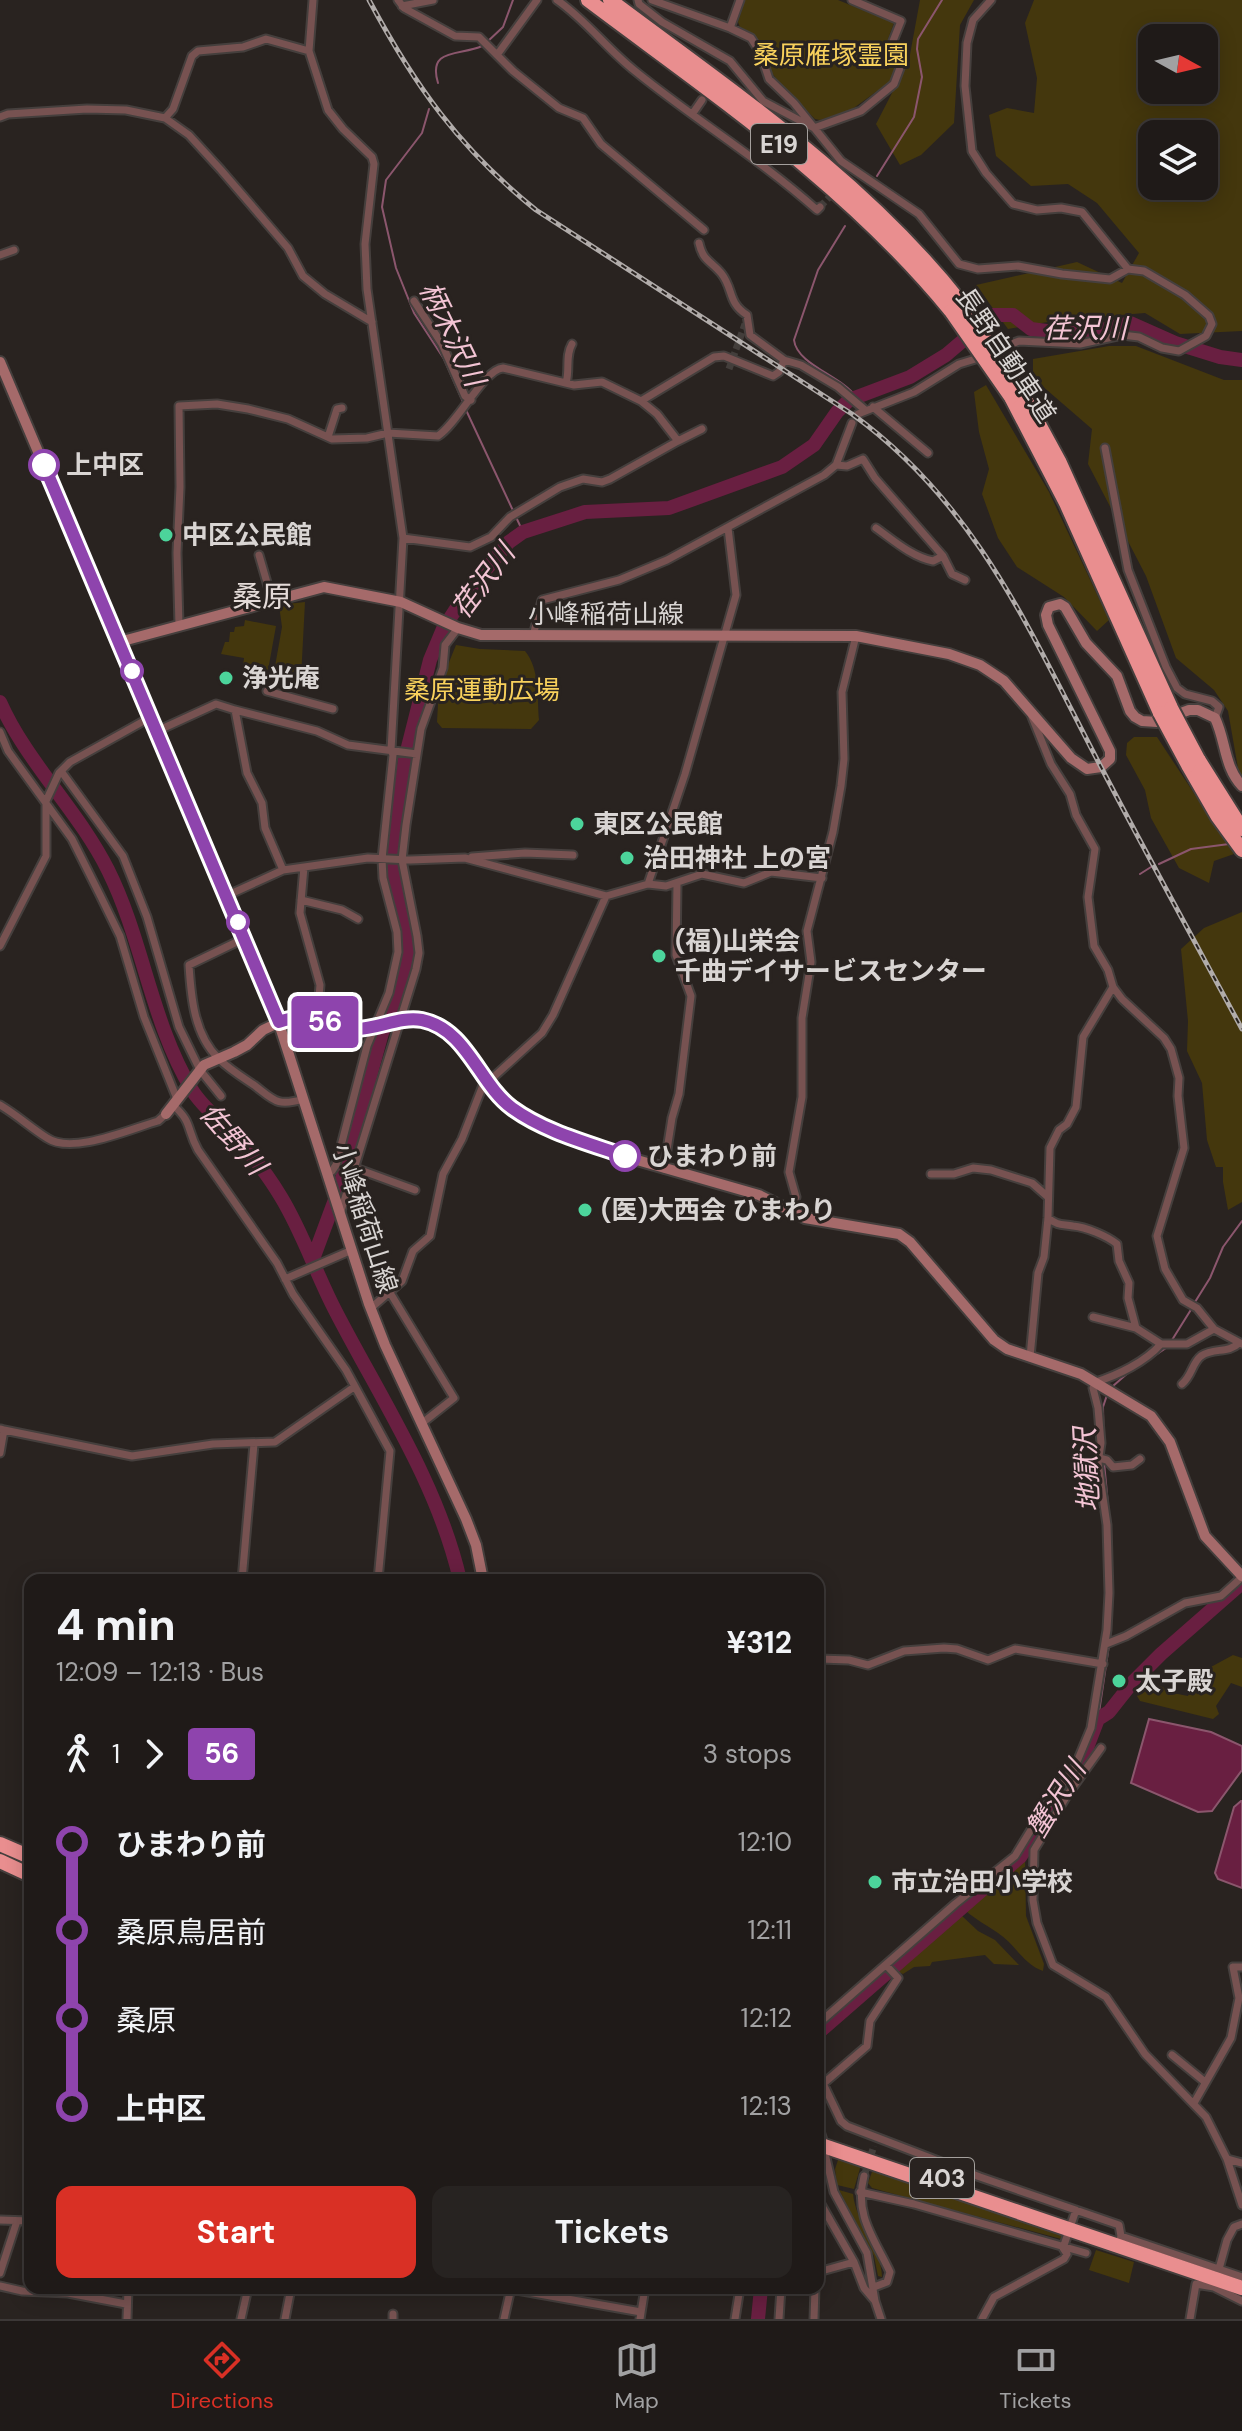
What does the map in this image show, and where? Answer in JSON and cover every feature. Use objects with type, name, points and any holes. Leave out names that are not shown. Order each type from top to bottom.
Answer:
[{"type":"highway","name":"長野自動車道","points":[[588,0],[827,182],[956,307]]},
{"type":"highway","name":"長野自動車道","points":[[610,0],[834,171],[909,242],[1059,461],[1165,711],[1242,850]]},
{"type":"highway","name":"長野自動車道","points":[[1224,815],[1242,829]]},
{"type":"highway","points":[[0,1844],[24,1854]]},
{"type":"highway","points":[[0,1861],[24,1872]]},
{"type":"highway","name":"403","points":[[824,2140],[1065,2228],[1120,2241],[1242,2288]]},
{"type":"main road","points":[[0,362],[119,642]]},
{"type":"main road","name":"小峰稲荷山線","points":[[482,1574],[476,1545],[466,1519],[371,1308],[279,1022],[119,642],[324,587],[401,602],[481,635],[856,636],[949,654],[980,665],[1004,681],[1071,758],[1087,769],[1101,767],[1110,759],[1110,751],[1048,625],[1046,615],[1049,607],[1060,604],[1065,607],[1086,643],[1117,676],[1135,717],[1157,722],[1189,710],[1198,710],[1215,718]]},
{"type":"main road","points":[[1215,718],[1222,732],[1229,769],[1242,786]]},
{"type":"main road","points":[[166,1114],[200,1071],[218,1058],[247,1045],[263,1030],[279,1022],[301,1017],[356,1029],[421,1020],[452,1034],[486,1081],[511,1108],[528,1118],[588,1144],[759,1195],[816,1221],[899,1234],[910,1242],[994,1340],[1007,1349],[1081,1374],[1151,1416],[1170,1442],[1205,1536],[1242,1576]]},
{"type":"street","points":[[313,0],[309,51],[328,110],[372,157],[374,164],[365,244],[372,322],[403,538],[393,755],[383,859],[383,878],[397,932],[398,952],[389,993],[367,1046],[336,1165],[327,1174]]},
{"type":"street","points":[[400,3],[433,0]]},
{"type":"street","points":[[497,55],[537,0]]},
{"type":"street","points":[[557,0],[590,25],[631,69],[726,137],[817,210],[820,207]]},
{"type":"street","points":[[638,0],[662,22],[730,61],[763,101],[814,128],[861,111],[898,77],[899,62],[893,41],[901,21],[852,0]]},
{"type":"street","points":[[652,0],[751,38],[760,52],[769,79],[841,161],[919,214],[959,264],[978,269],[1018,266],[1110,279],[1128,269],[1152,273],[1185,295],[1209,316],[1212,324],[1206,336],[1181,349],[1162,348],[1139,337],[1122,335],[1080,344],[1011,342],[977,360],[959,364],[914,392],[864,410]]},
{"type":"street","points":[[730,28],[740,0]]},
{"type":"street","points":[[991,0],[973,20],[967,43],[965,86],[972,151],[1013,204],[1037,210],[1061,208],[1082,212],[1128,269]]},
{"type":"street","points":[[400,3],[455,36],[479,37],[559,108],[583,118],[601,144],[704,230]]},
{"type":"street","points":[[165,118],[173,109],[192,56],[198,51],[243,47],[266,39],[309,51]]},
{"type":"street","points":[[723,70],[730,61]]},
{"type":"street","points":[[693,113],[702,100]]},
{"type":"street","points":[[0,117],[87,109],[126,110],[165,118],[189,135],[221,170],[288,248],[303,276],[314,287],[372,322]]},
{"type":"street","points":[[699,243],[702,256],[722,274],[736,308],[747,315],[750,335],[784,360],[801,365],[844,393],[928,453]]},
{"type":"street","points":[[0,255],[14,250]]},
{"type":"street","points":[[414,301],[442,344],[470,401]]},
{"type":"street","points":[[745,324],[747,315]]},
{"type":"street","points":[[566,383],[569,372],[567,353],[572,344]]},
{"type":"street","points":[[641,401],[714,357],[724,356],[773,376],[779,372],[784,360]]},
{"type":"street","points":[[179,625],[179,406],[217,404],[238,407],[288,419],[328,437],[367,438],[388,433],[438,436],[497,368],[574,385],[602,382],[641,401],[657,414],[678,441]]},
{"type":"street","points":[[328,437],[337,409],[342,408]]},
{"type":"street","points":[[533,636],[542,600],[619,580],[667,560],[824,475],[836,465],[852,423]]},
{"type":"street","points":[[403,538],[470,547],[491,537],[510,517],[560,487],[577,480],[602,482],[610,479],[702,429]]},
{"type":"street","points":[[1105,448],[1128,570],[1161,655],[1177,688],[1185,694],[1212,701],[1219,707],[1215,718]]},
{"type":"street","points":[[836,465],[847,466],[863,459],[875,478],[943,556],[952,574],[965,580]]},
{"type":"street","points":[[648,884],[685,774],[737,584],[728,528]]},
{"type":"street","points":[[876,528],[928,561],[943,556]]},
{"type":"street","points":[[259,555],[272,600]]},
{"type":"street","points":[[340,1209],[419,953],[401,860],[416,754],[426,710],[443,668],[445,645],[457,627]]},
{"type":"street","points":[[789,1209],[796,1197],[789,1172],[802,1097],[802,1018],[811,962],[807,931],[822,878],[841,786],[844,759],[843,679],[856,636]]},
{"type":"street","points":[[267,691],[333,709]]},
{"type":"street","points":[[157,731],[216,704],[317,731],[348,745],[416,754]]},
{"type":"street","points":[[235,710],[247,773],[262,803],[265,828],[283,870]]},
{"type":"street","points":[[1032,711],[1032,720],[1051,764],[1070,794],[1076,815],[1095,849],[1088,897],[1092,940],[1113,987],[1164,1038],[1171,1049],[1179,1078],[1184,1148],[1157,1236],[1165,1269],[1183,1300],[1193,1305],[1214,1329],[1240,1343],[1202,1355],[1182,1384]]},
{"type":"street","points":[[0,946],[2,930],[46,856],[46,799],[60,772],[70,762],[151,717]]},
{"type":"street","points":[[0,732],[8,751],[46,799],[72,839],[120,936],[144,1017],[177,1100],[188,1118],[191,1137],[198,1150],[277,1263],[346,1370],[390,1451],[379,1574]]},
{"type":"street","points":[[60,772],[123,856],[147,917],[179,1027],[200,1071],[221,1096]]},
{"type":"street","points":[[226,896],[283,870],[368,858],[465,858],[525,853],[573,855]]},
{"type":"street","points":[[465,858],[606,896],[648,884],[677,884],[702,874],[744,883],[771,872],[822,878]]},
{"type":"street","points":[[304,867],[301,923],[320,985],[317,1019]]},
{"type":"street","points":[[664,1169],[679,1094],[691,996],[676,955],[677,884]]},
{"type":"street","points":[[371,1308],[402,1281],[413,1251],[430,1236],[443,1174],[462,1139],[486,1081],[542,1033],[606,896]]},
{"type":"street","points":[[301,900],[342,910],[358,919]]},
{"type":"street","points":[[245,938],[189,965],[196,1018],[218,1058],[272,1101],[288,1104],[304,1099]]},
{"type":"street","points":[[1030,1357],[1038,1273],[1044,1257],[1048,1218],[1050,1148],[1076,1107],[1083,1037],[1113,987]]},
{"type":"street","points":[[0,1105],[48,1139],[71,1144],[158,1121],[166,1114]]},
{"type":"street","points":[[355,1168],[415,1190]]},
{"type":"street","points":[[931,1174],[954,1174],[973,1168],[991,1170],[1032,1183],[1048,1197]]},
{"type":"street","points":[[1048,1218],[1057,1225],[1072,1225],[1117,1244],[1119,1261],[1129,1283],[1128,1298],[1136,1328]]},
{"type":"street","points":[[285,1279],[352,1250]]},
{"type":"street","points":[[389,1291],[454,1398],[421,1424]]},
{"type":"street","points":[[1093,1317],[1136,1328],[1166,1344],[1187,1344],[1214,1329]]},
{"type":"street","points":[[824,2019],[955,1904],[1015,1856],[1048,1802],[1074,1769],[1091,1728],[1109,1643],[1108,1539],[1099,1458],[1100,1423],[1093,1388],[1166,1344]]},
{"type":"street","points":[[0,1453],[2,1429],[132,1456],[213,1444],[275,1442],[354,1387]]},
{"type":"street","points":[[243,1574],[254,1444]]},
{"type":"street","points":[[1099,1458],[1107,1460],[1113,1467],[1132,1465],[1140,1459]]},
{"type":"street","points":[[1109,1643],[1185,1603],[1221,1596],[1242,1576]]},
{"type":"street","points":[[824,1659],[849,1660],[868,1665],[904,1651],[944,1648],[957,1649],[988,1660],[1015,1649],[1103,1664]]},
{"type":"street","points":[[1101,1748],[1067,1794],[1034,1850],[1034,1915],[1053,1965],[1106,1997],[1145,2054],[1194,2103],[1211,2125],[1227,2159],[1242,2205]]},
{"type":"street","points":[[887,1966],[898,1978],[870,2021],[867,2046],[824,2083],[841,2121],[979,2182],[1119,2225],[1120,2241]]},
{"type":"street","points":[[1194,2103],[1231,2038],[1239,2016],[1238,1967]]},
{"type":"street","points":[[1172,2055],[1205,2082]]},
{"type":"street","points":[[874,2146],[878,2137]]},
{"type":"street","points":[[824,2157],[829,2180],[867,2253],[881,2319]]},
{"type":"street","points":[[1227,2159],[1242,2163]]},
{"type":"street","points":[[864,2176],[860,2192],[864,2221],[890,2272],[887,2282],[874,2287]]},
{"type":"street","points":[[860,2192],[914,2204],[1086,2253]]},
{"type":"street","points":[[824,2210],[854,2262],[864,2288],[875,2301]]},
{"type":"street","points":[[982,2319],[994,2297],[1064,2259],[1067,2254],[1063,2248],[1065,2228],[1076,2210]]},
{"type":"street","points":[[0,2220],[24,2221]]},
{"type":"street","points":[[1,2269],[17,2221]]},
{"type":"street","points":[[1217,2279],[1227,2240],[1234,2227],[1242,2224]]},
{"type":"street","points":[[824,2270],[854,2262]]},
{"type":"street","points":[[1190,2319],[1196,2284],[1242,2277]]},
{"type":"street","points":[[1217,2279],[1242,2301]]},
{"type":"street","points":[[0,2286],[24,2291]]},
{"type":"street","points":[[73,2294],[126,2304]]},
{"type":"street","points":[[127,2294],[127,2319]]},
{"type":"street","points":[[241,2319],[247,2294]]},
{"type":"street","points":[[285,2319],[290,2294]]},
{"type":"street","points":[[504,2319],[510,2294]]},
{"type":"street","points":[[540,2294],[640,2315],[644,2294]]},
{"type":"street","points":[[735,2319],[739,2294]]},
{"type":"street","points":[[779,2319],[781,2294]]},
{"type":"street","points":[[814,2319],[815,2294]]},
{"type":"green space","name":"桑原雁塚霊園","points":[[745,0],[838,0],[894,23],[888,39],[895,67],[891,81],[851,110],[815,119],[775,77],[754,36],[740,27],[738,22]]},
{"type":"green space","points":[[920,0],[974,0],[960,25],[954,123],[921,155],[900,165],[876,124],[909,60]]},
{"type":"green space","points":[[1034,0],[1242,0],[1242,331],[1180,334],[1145,313],[1059,320],[1008,329],[976,285],[1077,262],[1122,283],[1139,253],[1097,203],[1068,184],[1031,186],[996,156],[989,115],[1007,108],[1034,113],[1037,78],[1025,23]]},
{"type":"green space","points":[[1109,346],[1136,346],[1224,380],[1242,380],[1242,791],[1228,711],[1214,690],[1176,658],[1146,576],[1088,464],[1092,429],[1033,378],[1033,359]]},
{"type":"green space","points":[[986,385],[1049,492],[1109,620],[1097,631],[1064,597],[1017,567],[998,538],[982,494],[989,469],[979,432],[974,392]]},
{"type":"green space","points":[[305,602],[301,678],[274,672],[282,627],[279,605]]},
{"type":"green space","points":[[245,620],[276,626],[265,687],[255,686],[256,677],[242,675],[244,658],[221,654],[225,642],[229,642],[230,632],[234,632],[235,627],[244,626]]},
{"type":"green space","name":"桑原運動広場","points":[[456,645],[525,651],[533,666],[538,693],[539,720],[531,729],[442,728],[437,722],[439,687]]},
{"type":"green space","points":[[1134,737],[1157,737],[1234,854],[1214,861],[1209,883],[1179,868],[1151,818],[1145,790],[1126,755],[1127,743]]},
{"type":"green space","points":[[1242,912],[1242,1202],[1228,1210],[1223,1167],[1216,1167],[1207,1140],[1202,1083],[1187,1051],[1188,1021],[1181,949],[1204,928]]},
{"type":"green space","points":[[1233,1655],[1242,1658],[1242,1687],[1231,1683],[1216,1706],[1219,1714],[1213,1719],[1140,1701],[1137,1696],[1138,1690],[1157,1684],[1173,1693],[1188,1696],[1198,1674]]},
{"type":"green space","points":[[1025,1857],[1026,1916],[1044,1964],[1043,1971],[1030,1964],[1004,1938],[966,1911]]},
{"type":"green space","points":[[961,1915],[978,1931],[995,1940],[1019,1965],[994,1964],[985,1955],[932,1962],[930,1966],[914,1967],[903,1974],[896,1971]]},
{"type":"green space","points":[[838,2160],[861,2165],[854,2189],[837,2185],[835,2169]]},
{"type":"green space","points":[[873,2169],[1062,2234],[1061,2239],[872,2188],[868,2183]]},
{"type":"green space","points":[[839,2190],[853,2194],[859,2216],[878,2257],[882,2277],[878,2276],[874,2256]]},
{"type":"green space","points":[[1096,2250],[1134,2262],[1129,2283],[1089,2270]]},
{"type":"shaded area","points":[[1149,1719],[1211,1732],[1242,1746],[1242,1770],[1212,1811],[1198,1812],[1131,1783]]},
{"type":"shaded area","points":[[1242,1801],[1242,1888],[1218,1879],[1215,1873],[1234,1807]]},
{"type":"waterway","name":"柄木沢川","points":[[487,42],[503,27],[513,0]]},
{"type":"waterway","points":[[877,176],[914,117],[922,77],[918,39],[942,0]]},
{"type":"waterway","name":"柄木沢川","points":[[438,83],[437,63],[442,58],[482,46]]},
{"type":"waterway","name":"柄木沢川","points":[[429,109],[422,133],[386,180],[382,207],[396,268],[414,313],[444,359],[464,404]]},
{"type":"waterway","points":[[845,226],[818,270],[794,340],[803,356],[856,397]]},
{"type":"waterway","name":"荏沢川","points":[[313,1259],[339,1189],[382,1033],[402,984],[407,961],[408,939],[392,867],[392,850],[405,759],[430,660],[443,629],[467,592],[509,542],[523,532],[585,512],[669,508],[782,467],[814,445],[849,400],[910,377],[946,355],[993,315],[1013,315],[1031,329],[1062,333],[1088,333],[1130,323],[1175,343],[1220,357],[1242,360]]},
{"type":"waterway","name":"柄木沢川","points":[[466,410],[523,532]]},
{"type":"waterway","name":"佐野川","points":[[0,702],[24,746],[82,827],[108,870],[130,924],[166,1037],[192,1090],[257,1162],[289,1211],[336,1312],[423,1476],[438,1510],[458,1574]]},
{"type":"waterway","points":[[1159,864],[1191,849],[1229,844]]},
{"type":"waterway","points":[[1140,874],[1151,867]]},
{"type":"waterway","name":"地獄沢","points":[[1195,1302],[1210,1278],[1223,1247],[1242,1221]]},
{"type":"waterway","name":"地獄沢","points":[[1172,1340],[1192,1308]]},
{"type":"waterway","name":"地獄沢","points":[[1141,1365],[1166,1348]]},
{"type":"waterway","name":"地獄沢","points":[[1113,1386],[1129,1372]]},
{"type":"waterway","name":"地獄沢","points":[[1104,1456],[1103,1407],[1107,1395]]},
{"type":"waterway","name":"地獄沢","points":[[1104,1462],[1109,1515]]},
{"type":"waterway","name":"地獄沢","points":[[1111,1530],[1112,1587]]},
{"type":"waterway","name":"蟹沢川","points":[[824,2028],[1020,1857],[1078,1771],[1098,1719],[1109,1712],[1161,1654],[1242,1583]]},
{"type":"waterway","name":"地獄沢","points":[[1110,1639],[1112,1602]]},
{"type":"waterway","name":"地獄沢","points":[[1098,1719],[1109,1645]]},
{"type":"waterway","name":"佐野川","points":[[758,2319],[760,2294]]},
{"type":"tunnel","points":[[820,207],[836,190]]},
{"type":"tunnel","points":[[729,369],[745,324]]},
{"type":"tunnel","points":[[864,2176],[874,2146]]},
{"type":"railway","points":[[369,0],[404,60],[441,114],[461,139],[509,187],[536,210],[852,414],[896,450],[934,489],[968,531],[1025,621],[1242,1029]]},
{"type":"bus line","name":"56","points":[[44,465],[279,1022],[312,1018],[356,1029],[400,1020],[435,1024],[452,1034],[487,1083],[511,1108],[554,1130],[625,1156]]},
{"type":"place","name":"上中区","points":[[44,465]]},
{"type":"place","name":"中区公民館","points":[[166,535]]},
{"type":"place","name":"浄光庵","points":[[226,678]]},
{"type":"place","name":"東区公民館","points":[[577,824]]},
{"type":"place","name":"治田神社 上の宮","points":[[627,858]]},
{"type":"place","name":"(福)山栄会 千曲デイサービスセンター","points":[[659,956]]},
{"type":"place","name":"ひまわり前","points":[[625,1156]]},
{"type":"place","name":"(医)大西会 ひまわり","points":[[585,1210]]},
{"type":"place","name":"太子殿","points":[[1119,1681]]},
{"type":"place","name":"市立治田小学校","points":[[875,1882]]},
{"type":"district","name":"桑原","points":[[262,596]]}]
